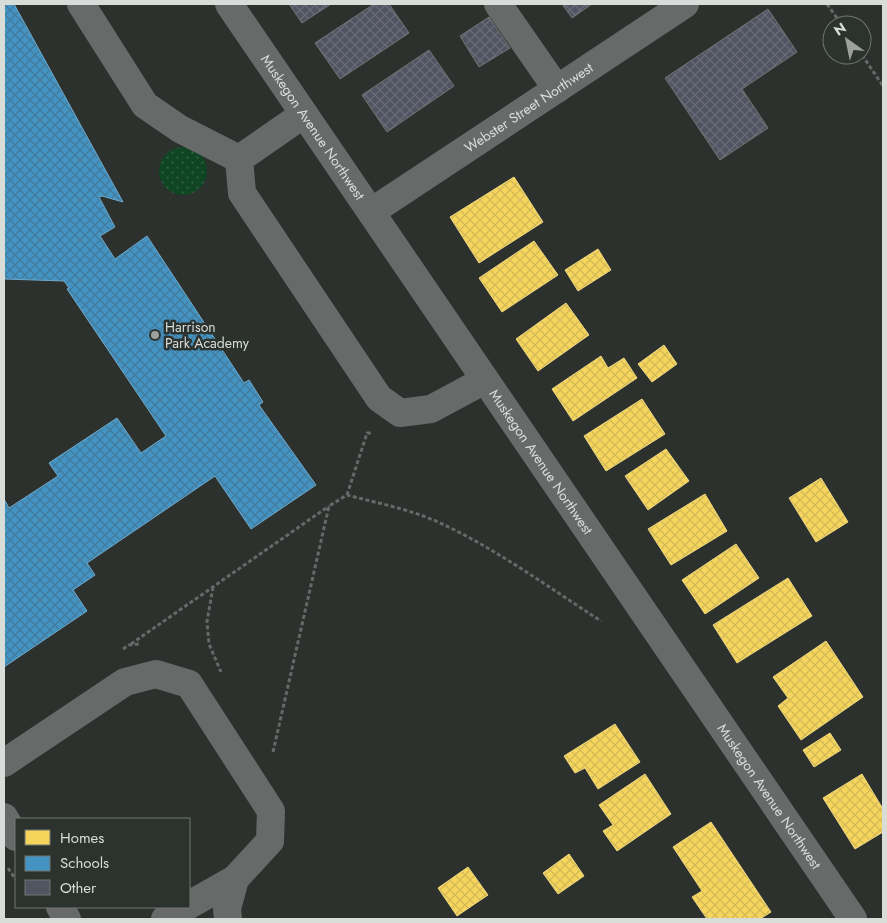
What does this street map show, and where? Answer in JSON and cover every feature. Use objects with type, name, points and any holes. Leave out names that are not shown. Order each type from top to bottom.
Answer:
[{"type":"street","points":[[80,4],[145,105],[180,129],[239,159]]},
{"type":"street","name":"Muskegon Avenue Northwest","points":[[229,4],[853,919]]},
{"type":"street","points":[[498,4],[557,89]]},
{"type":"street","name":"Webster Street Northwest","points":[[370,212],[685,4]]},
{"type":"street","points":[[239,159],[304,114]]},
{"type":"street","points":[[239,159],[242,193],[380,398],[400,413],[431,409],[485,380]]},
{"type":"street","points":[[4,763],[125,682],[156,674],[190,684],[271,812],[270,841],[235,879],[190,904]]},
{"type":"street","points":[[4,817],[15,835]]},
{"type":"street","points":[[228,919],[227,909],[235,879]]},
{"type":"street","points":[[61,908],[67,919]]},
{"type":"street","points":[[165,919],[184,908]]},
{"type":"path","points":[[827,4],[835,15]]},
{"type":"path","points":[[869,65],[883,86]]},
{"type":"path","points":[[129,645],[347,495],[409,510],[475,540],[601,621]]},
{"type":"path","points":[[273,752],[329,506]]},
{"type":"path","points":[[213,586],[208,622],[209,644],[224,680]]},
{"type":"path","points":[[4,861],[15,878]]},
{"type":"green space","points":[[183,147],[192,149],[200,154],[205,162],[207,171],[205,180],[200,188],[192,193],[183,195],[174,193],[166,188],[161,180],[159,171],[161,162],[166,154],[174,149]]},
{"type":"building: Homes","points":[[514,177],[543,222],[479,263],[450,217]]},
{"type":"building: Homes","points":[[534,241],[558,275],[502,312],[479,278]]},
{"type":"building: Homes","points":[[598,249],[611,270],[578,291],[565,270]]},
{"type":"building: Homes","points":[[566,303],[589,335],[538,371],[516,339]]},
{"type":"building: Homes","points":[[664,345],[677,364],[652,382],[638,364]]},
{"type":"building: Homes","points":[[601,356],[608,368],[624,358],[637,378],[573,421],[552,389]]},
{"type":"building: Homes","points":[[642,399],[665,434],[606,471],[584,436]]},
{"type":"building: Homes","points":[[666,449],[689,481],[648,510],[625,476]]},
{"type":"building: Homes","points":[[821,478],[848,522],[816,542],[789,498]]},
{"type":"building: Homes","points":[[705,494],[727,531],[671,565],[648,529]]},
{"type":"building: Homes","points":[[736,544],[759,578],[705,614],[682,580]]},
{"type":"building: Homes","points":[[788,578],[812,616],[737,663],[713,625]]},
{"type":"building: Homes","points":[[826,641],[863,697],[801,740],[778,706],[788,698],[773,677]]},
{"type":"building: Homes","points":[[615,724],[640,762],[598,789],[585,768],[575,773],[564,756]]},
{"type":"building: Homes","points":[[830,733],[841,750],[814,767],[803,750]]},
{"type":"building: Homes","points":[[645,774],[671,814],[617,851],[603,831],[613,825],[599,805]]},
{"type":"building: Homes","points":[[862,774],[883,809],[883,832],[855,849],[823,798]]},
{"type":"building: Homes","points":[[711,822],[771,912],[760,919],[707,919],[692,897],[702,891],[673,847]]},
{"type":"building: Homes","points":[[569,854],[584,876],[558,894],[543,873]]},
{"type":"building: Homes","points":[[468,867],[488,895],[457,916],[438,888]]},
{"type":"building: Schools","name":"Harrison Park Academy","points":[[4,4],[14,4],[123,202],[102,196],[99,197],[115,227],[100,236],[115,259],[147,236],[244,383],[249,380],[263,402],[259,405],[316,485],[251,529],[215,476],[87,563],[95,575],[73,590],[87,611],[4,667],[4,499],[9,508],[58,476],[49,463],[117,418],[141,453],[166,436],[67,289],[69,288],[64,281],[4,279]]},
{"type":"building: Other","points":[[289,4],[331,4],[302,23]]},
{"type":"building: Other","points":[[374,4],[389,4],[409,33],[340,79],[315,43]]},
{"type":"building: Other","points":[[562,4],[592,4],[572,18]]},
{"type":"building: Other","points":[[768,9],[797,52],[742,89],[768,128],[720,160],[665,78]]},
{"type":"building: Other","points":[[489,17],[510,48],[479,67],[460,36]]},
{"type":"building: Other","points":[[429,50],[454,86],[387,132],[362,95]]},
{"type":"place","name":"Harrison Park Academy","points":[[155,335]]}]
